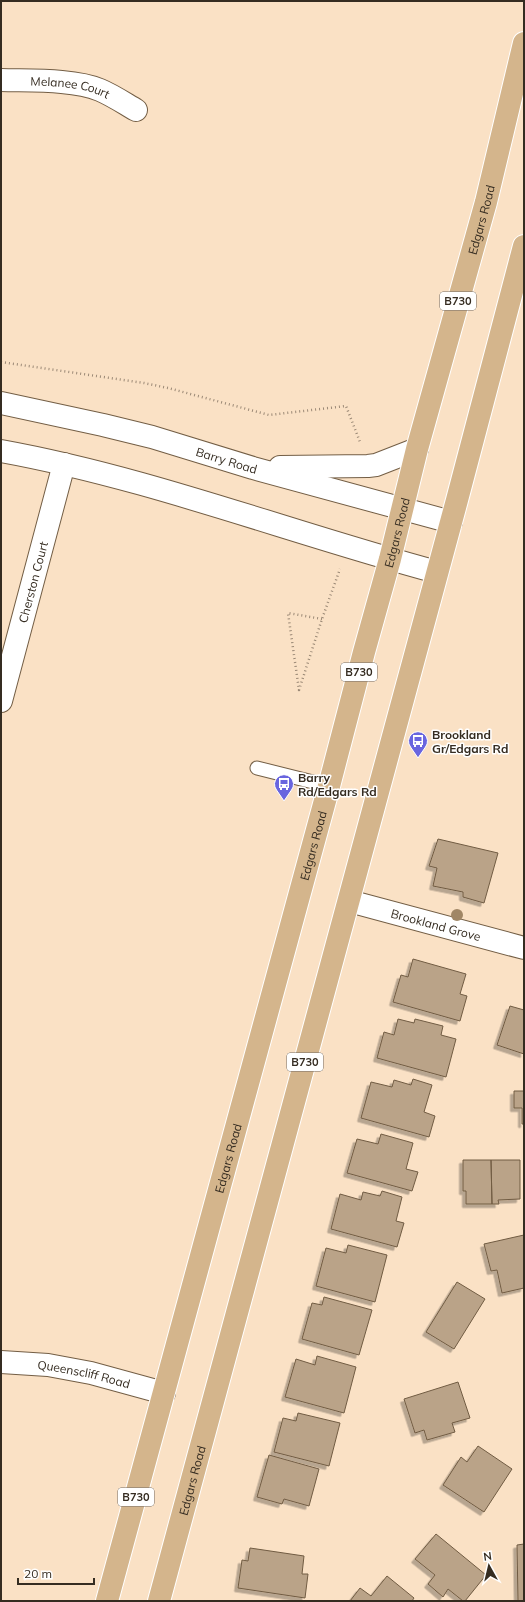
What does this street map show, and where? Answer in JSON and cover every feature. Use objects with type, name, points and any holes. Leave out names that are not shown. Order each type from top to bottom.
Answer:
[{"type":"main road","name":"Edgars Road","points":[[107,1601],[329,786],[390,559],[417,449],[486,202],[524,43]]},
{"type":"main road","name":"Edgars Road","points":[[159,1601],[349,901],[524,246]]},
{"type":"street","name":"Melanee Court","points":[[1,80],[72,83],[100,90],[136,110]]},
{"type":"street","name":"Barry Road","points":[[1,403],[131,432],[252,468],[357,495],[451,522]]},
{"type":"street","points":[[252,468],[368,466],[417,449]]},
{"type":"street","points":[[1,451],[126,479],[437,572]]},
{"type":"street","name":"Cherston Court","points":[[1,701],[64,464]]},
{"type":"street","name":"Brookland Grove","points":[[349,901],[524,948]]},
{"type":"street","name":"Queenscliff Road","points":[[1,1362],[48,1365],[91,1373],[164,1393]]},
{"type":"lane","points":[[257,768],[329,786]]},
{"type":"path","points":[[288,613],[322,619],[319,626],[299,690],[288,613]]},
{"type":"building","points":[[438,839],[498,853],[484,903],[463,897],[463,892],[433,886],[437,868],[429,866]]},
{"type":"building","points":[[413,959],[466,974],[460,994],[467,996],[460,1021],[393,1002],[401,975],[408,977]]},
{"type":"building","points":[[510,1006],[524,1010],[524,1054],[497,1045]]},
{"type":"building","points":[[398,1019],[414,1023],[415,1019],[443,1026],[441,1035],[456,1039],[446,1077],[377,1058],[384,1032],[394,1035]]},
{"type":"building","points":[[413,1079],[432,1085],[424,1112],[435,1116],[429,1137],[361,1118],[371,1082],[392,1087],[394,1080],[411,1085]]},
{"type":"building","points":[[514,1091],[524,1091],[524,1124],[522,1124],[522,1108],[514,1108]]},
{"type":"building","points":[[381,1134],[413,1143],[406,1169],[418,1172],[412,1191],[347,1173],[357,1139],[378,1144]]},
{"type":"building","points":[[463,1160],[491,1160],[492,1204],[466,1204],[466,1191],[463,1191]]},
{"type":"building","points":[[491,1160],[520,1160],[520,1199],[498,1200],[499,1204],[492,1204]]},
{"type":"building","points":[[382,1191],[402,1197],[396,1221],[404,1223],[397,1247],[331,1229],[340,1194],[361,1200],[363,1192],[380,1196]]},
{"type":"building","points":[[524,1235],[524,1288],[502,1293],[497,1270],[491,1271],[484,1244]]},
{"type":"building","points":[[348,1245],[387,1255],[375,1302],[316,1286],[326,1248],[346,1253]]},
{"type":"building","points":[[457,1282],[485,1299],[454,1349],[426,1332]]},
{"type":"building","points":[[324,1297],[372,1310],[359,1355],[302,1339],[312,1303],[322,1305]]},
{"type":"building","points":[[317,1356],[356,1367],[344,1413],[285,1397],[296,1359],[315,1365]]},
{"type":"building","points":[[458,1382],[470,1418],[452,1423],[455,1432],[427,1440],[424,1430],[415,1433],[404,1399]]},
{"type":"building","points":[[298,1413],[340,1423],[329,1466],[274,1452],[283,1418],[296,1421]]},
{"type":"building","points":[[478,1446],[512,1469],[484,1512],[443,1485],[461,1457],[467,1462]]},
{"type":"building","points":[[269,1455],[319,1469],[309,1506],[284,1499],[282,1504],[257,1497]]},
{"type":"building","points":[[436,1534],[486,1575],[465,1601],[448,1589],[443,1597],[428,1584],[435,1575],[415,1559]]},
{"type":"building","points":[[524,1544],[524,1601],[518,1601],[517,1545]]},
{"type":"building","points":[[250,1548],[304,1556],[302,1574],[308,1574],[305,1598],[238,1588],[242,1560],[248,1561]]},
{"type":"building","points":[[387,1576],[414,1598],[412,1601],[350,1601],[360,1588],[371,1596]]},
{"type":"place","name":"Brookland Gr/Edgars Rd","points":[[418,758]]},
{"type":"place","name":"Barry Rd/Edgars Rd","points":[[284,801]]}]
